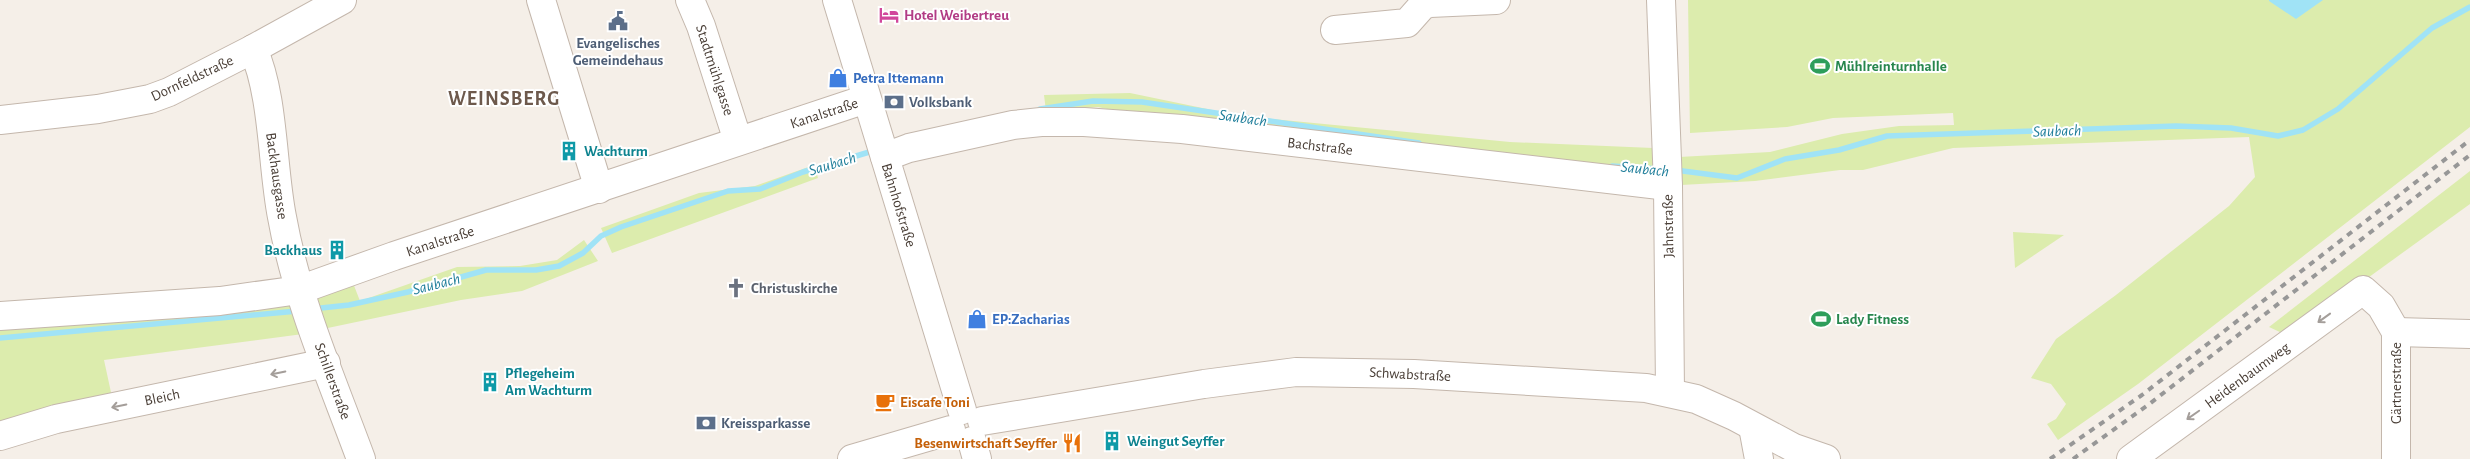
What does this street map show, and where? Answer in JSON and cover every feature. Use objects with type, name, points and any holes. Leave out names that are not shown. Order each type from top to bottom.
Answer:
[{"type":"street","name":"Dornfeldstraße","points":[[0,120],[98,109],[150,99],[169,92],[253,49],[342,0]]},
{"type":"street","points":[[541,0],[599,189]]},
{"type":"street","name":"Stadtmühlgasse","points":[[690,0],[701,26],[738,141]]},
{"type":"street","name":"Bahnhofstraße","points":[[837,0],[969,432]]},
{"type":"street","points":[[1335,30],[1407,23],[1423,5],[1430,3],[1496,0]]},
{"type":"street","name":"Jahnstraße","points":[[1661,0],[1668,174],[1670,392]]},
{"type":"street","name":"Backhausgasse","points":[[253,49],[264,83],[282,217],[302,297]]},
{"type":"street","name":"Kanalstraße","points":[[0,316],[302,297],[394,256],[599,189],[866,98]]},
{"type":"street","name":"Bachstraße","points":[[884,155],[1013,125],[1040,122],[1091,122],[1668,174]]},
{"type":"street","name":"Gärtnerstraße","points":[[2363,290],[2381,306],[2396,332],[2398,349],[2396,459]]},
{"type":"street","name":"Heidenbaumweg","points":[[2130,459],[2363,290]]},
{"type":"street","name":"Schillerstraße","points":[[302,297],[361,459]]},
{"type":"street","points":[[2396,332],[2470,334]]},
{"type":"street","name":"Bleich","points":[[0,436],[56,419],[326,363]]},
{"type":"street","name":"Schwabstraße","points":[[852,459],[969,432],[1204,384],[1296,372],[1414,374],[1646,388],[1696,399],[1734,416],[1753,427],[1788,454],[1826,459]]},
{"type":"street","points":[[1753,427],[1759,459]]},
{"type":"green space","points":[[1688,0],[2470,0],[2470,127],[2138,384],[2058,440],[2047,424],[2056,419],[2066,404],[2051,384],[2031,378],[2056,339],[2116,295],[2229,206],[2255,177],[2249,137],[1953,148],[1863,170],[1840,170],[1755,181],[1681,185],[1679,157],[1770,152],[1842,134],[1899,126],[1954,125],[1953,113],[1833,118],[1787,127],[1690,133]]},
{"type":"green space","points":[[1130,93],[1241,116],[1510,142],[1653,148],[1654,176],[1153,119],[1098,107],[1046,111],[1044,95]]},
{"type":"green space","points":[[814,165],[818,178],[612,253],[601,228],[699,193],[755,186]]},
{"type":"green space","points":[[2470,171],[2470,204],[2300,327],[2282,333],[2269,327]]},
{"type":"green space","points":[[2013,232],[2064,235],[2015,268]]},
{"type":"green space","points":[[584,240],[598,261],[522,291],[461,300],[323,329],[312,297],[353,283],[360,301],[457,267],[520,266],[557,260]]},
{"type":"green space","points":[[299,305],[303,334],[104,360],[112,397],[0,427],[0,327]]},
{"type":"water","points":[[2269,0],[2323,0],[2296,19],[2269,1]]},
{"type":"waterway","name":"Saubach","points":[[1675,170],[1737,178],[1785,159],[1839,150],[1887,136],[2176,126],[2231,128],[2278,136],[2303,130],[2338,109],[2432,28],[2470,7]]},
{"type":"waterway","name":"Saubach","points":[[1040,109],[1093,101],[1142,102],[1419,143]]},
{"type":"waterway","name":"Saubach","points":[[312,309],[349,305],[408,292],[486,270],[536,270],[559,266],[583,253],[601,236],[621,227],[728,191],[760,189],[803,172],[876,150]]},
{"type":"waterway","name":"Saubach","points":[[1612,166],[1660,169]]},
{"type":"waterway","name":"Saubach","points":[[0,338],[298,311]]},
{"type":"railway","points":[[2050,459],[2142,395],[2470,140]]},
{"type":"railway","points":[[2073,459],[2148,405],[2470,155]]},
{"type":"place","name":"Hotel Weibertreu","points":[[889,15]]},
{"type":"place","name":"Evangelisches Gemeindehaus","points":[[618,21]]},
{"type":"place","name":"Mühlreinturnhalle","points":[[1820,66]]},
{"type":"place","name":"Petra Ittemann","points":[[838,78]]},
{"type":"place","name":"Volksbank","points":[[894,102]]},
{"type":"place","name":"Wachturm","points":[[569,151]]},
{"type":"place","name":"Backhaus","points":[[337,250]]},
{"type":"place","name":"Christuskirche","points":[[736,288]]},
{"type":"place","name":"EP:Zacharias","points":[[977,319]]},
{"type":"place","name":"Lady Fitness","points":[[1821,319]]},
{"type":"place","name":"Pflegeheim Am Wachturm","points":[[490,382]]},
{"type":"place","name":"Eiscafe Toni","points":[[885,402]]},
{"type":"place","name":"Kreissparkasse","points":[[706,423]]},
{"type":"place","name":"Weingut Seyffer","points":[[1112,441]]},
{"type":"place","name":"Besenwirtschaft Seyffer","points":[[1072,443]]},
{"type":"district","name":"WEINSBERG","points":[[504,98]]}]
